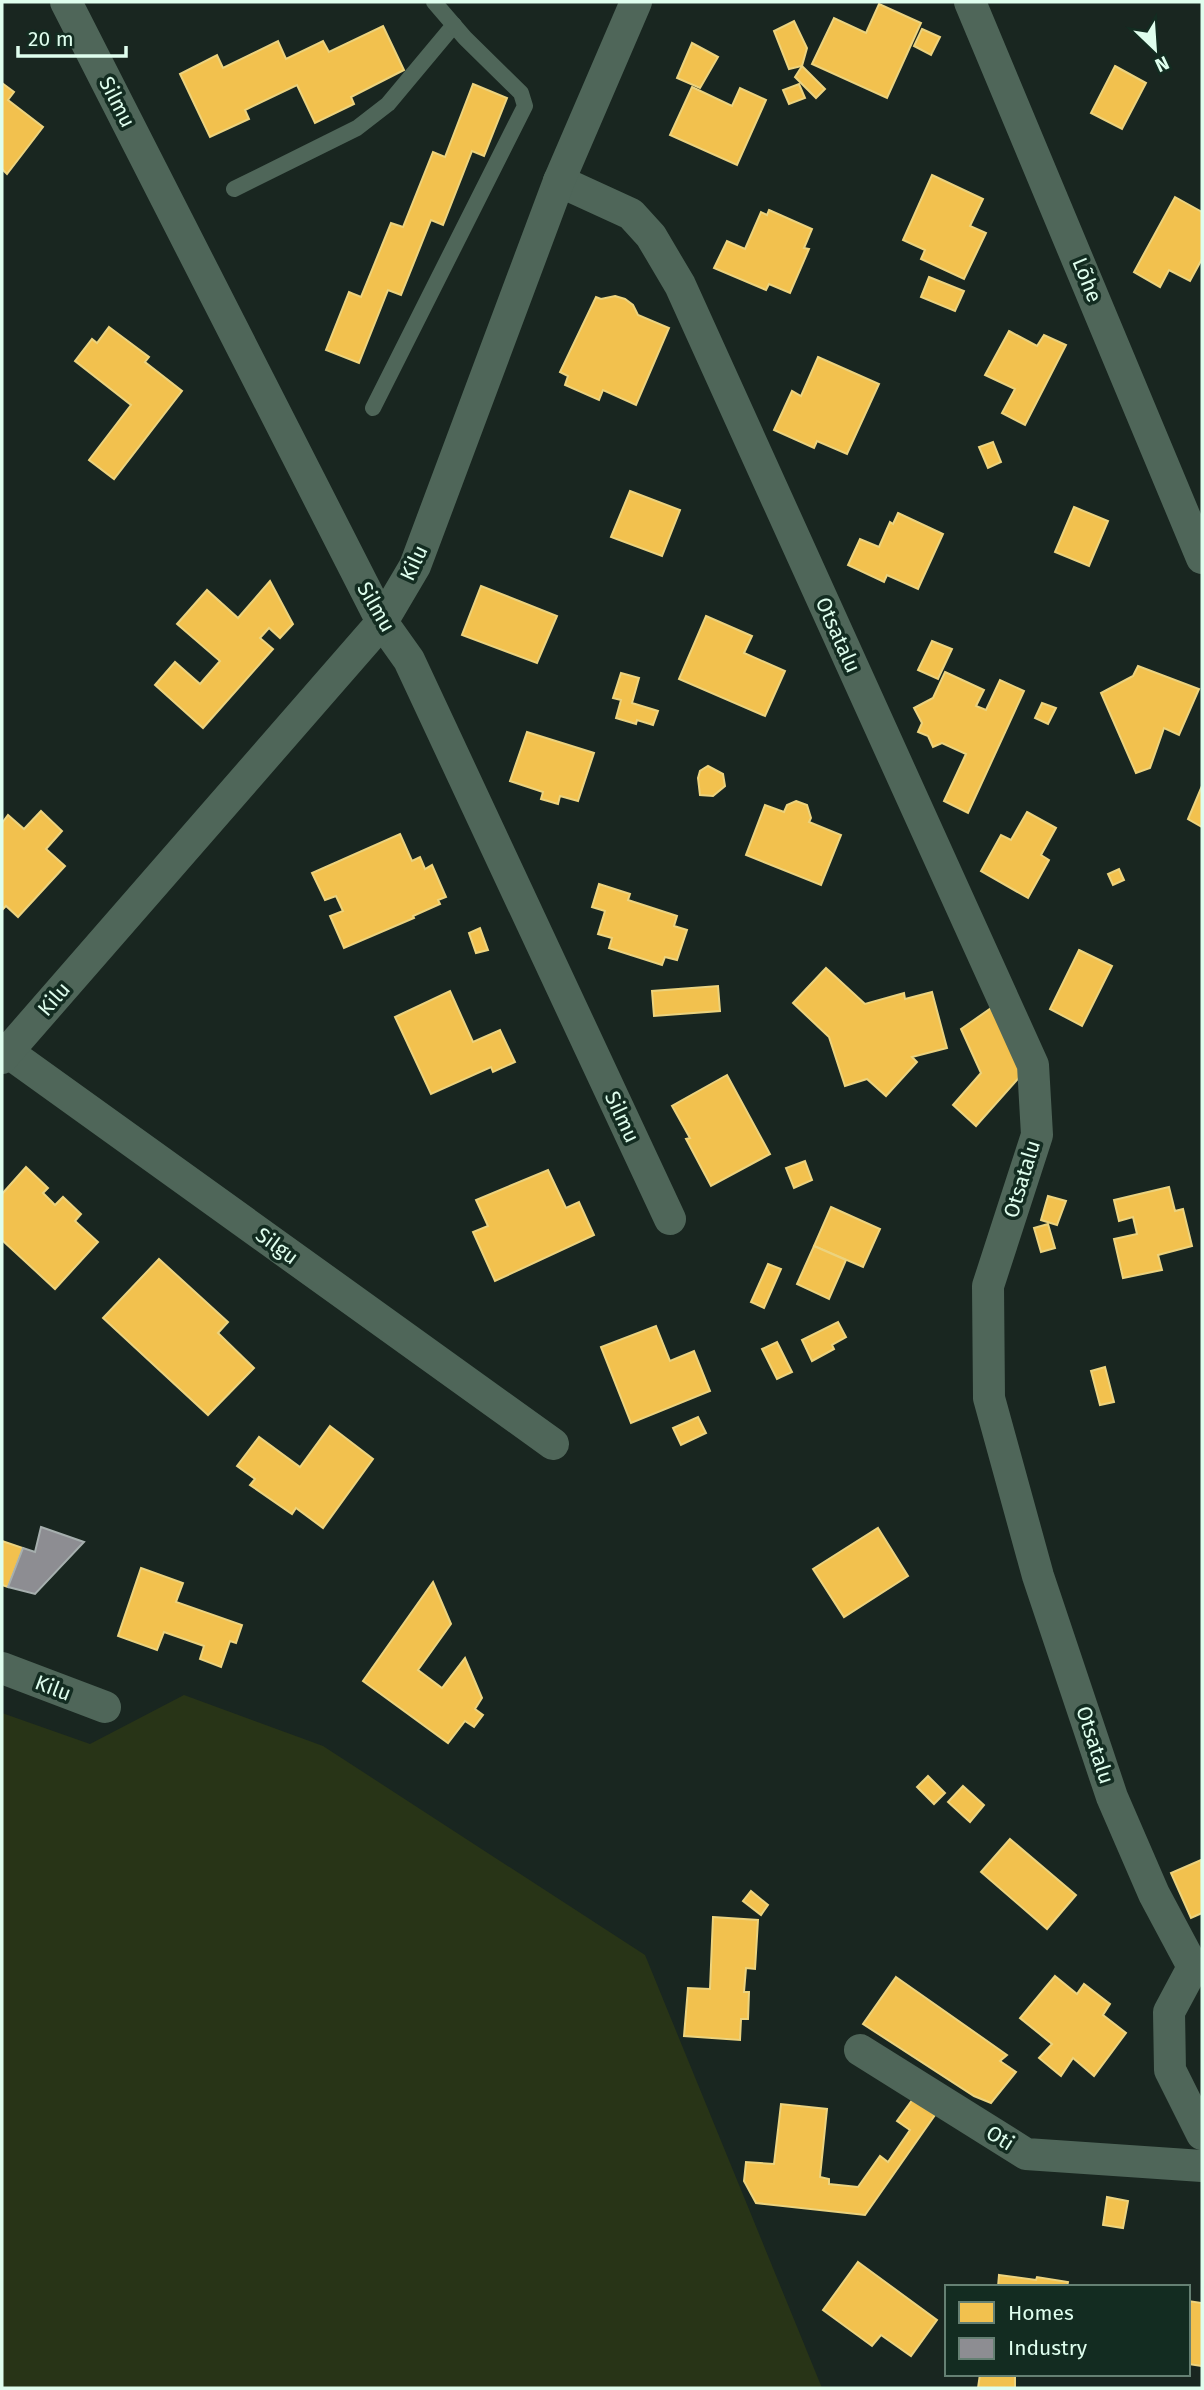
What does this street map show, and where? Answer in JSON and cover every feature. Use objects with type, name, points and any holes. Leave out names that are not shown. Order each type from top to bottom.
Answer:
[{"type":"street","name":"Silmu","points":[[66,2],[382,622],[409,660],[670,1219]]},
{"type":"street","name":"Kilu","points":[[4,1053],[382,622],[415,566],[559,181],[636,2]]},
{"type":"street","name":"Lõhe","points":[[970,2],[1202,558]]},
{"type":"street","name":"Otsatalu","points":[[559,181],[631,214],[651,236],[680,285],[1033,1065],[1037,1135],[988,1286],[989,1398],[1038,1576],[1112,1797],[1154,1894],[1198,1963],[1169,2012],[1170,2070],[1202,2134]]},
{"type":"street","name":"Silgu","points":[[4,1053],[553,1444]]},
{"type":"street","name":"Kilu","points":[[2,1668],[105,1707]]},
{"type":"street","name":"Oti","points":[[860,2050],[1026,2154],[1202,2166]]},
{"type":"lane","points":[[373,408],[525,106],[521,93],[434,2]]},
{"type":"lane","points":[[234,189],[357,128],[388,104],[454,25]]},
{"type":"green space","points":[[184,1695],[323,1746],[645,1955],[822,2388],[2,2388],[2,1713],[90,1744]]},
{"type":"building: Homes","points":[[879,4],[921,23],[887,98],[812,64],[834,18],[866,33]]},
{"type":"building: Homes","points":[[794,21],[807,48],[802,66],[789,69],[774,31]]},
{"type":"building: Homes","points":[[383,26],[404,70],[351,97],[354,104],[315,123],[297,85],[245,110],[249,119],[210,137],[180,74],[217,55],[223,68],[278,41],[286,59],[323,41],[329,52]]},
{"type":"building: Homes","points":[[922,29],[940,37],[931,55],[914,46]]},
{"type":"building: Homes","points":[[692,43],[718,57],[700,88],[677,78]]},
{"type":"building: Homes","points":[[802,66],[825,89],[816,98],[795,77]]},
{"type":"building: Homes","points":[[1115,66],[1146,83],[1122,129],[1091,113]]},
{"type":"building: Homes","points":[[2,83],[14,92],[8,100],[43,127],[7,174],[2,169]]},
{"type":"building: Homes","points":[[473,84],[507,98],[484,156],[472,151],[443,225],[431,220],[401,295],[388,290],[359,363],[326,350],[349,292],[361,297],[391,223],[403,227],[433,152],[445,157]]},
{"type":"building: Homes","points":[[799,84],[805,98],[789,104],[783,90]]},
{"type":"building: Homes","points":[[692,87],[732,106],[740,88],[766,100],[737,165],[670,135]]},
{"type":"building: Homes","points":[[932,175],[983,199],[970,226],[986,233],[964,279],[921,259],[925,250],[903,240]]},
{"type":"building: Homes","points":[[1175,197],[1202,212],[1202,259],[1190,281],[1169,270],[1160,287],[1134,272]]},
{"type":"building: Homes","points":[[769,210],[812,229],[804,248],[809,249],[790,293],[769,284],[766,290],[714,268],[727,241],[745,249],[761,212],[767,215]]},
{"type":"building: Homes","points":[[929,277],[964,291],[955,311],[921,297]]},
{"type":"building: Homes","points":[[615,296],[633,305],[638,315],[669,328],[636,405],[603,390],[599,400],[565,385],[568,376],[560,372],[596,297],[601,299]]},
{"type":"building: Homes","points":[[109,327],[149,357],[145,362],[182,391],[114,479],[89,460],[131,405],[75,361],[92,339],[97,343]]},
{"type":"building: Homes","points":[[1009,331],[1037,346],[1044,335],[1066,345],[1025,425],[1002,413],[1015,389],[985,375]]},
{"type":"building: Homes","points":[[818,357],[879,384],[847,454],[817,441],[814,448],[774,430],[792,391],[801,396]]},
{"type":"building: Homes","points":[[993,442],[1001,462],[988,468],[979,447]]},
{"type":"building: Homes","points":[[630,491],[680,510],[662,556],[611,537]]},
{"type":"building: Homes","points":[[1074,507],[1108,521],[1089,566],[1055,552]]},
{"type":"building: Homes","points":[[898,513],[943,534],[918,589],[887,575],[884,582],[848,565],[860,539],[879,547],[890,522],[893,524]]},
{"type":"building: Homes","points":[[270,581],[293,624],[280,638],[269,628],[260,638],[273,649],[203,728],[155,685],[175,662],[200,684],[220,661],[177,624],[207,590],[238,618]]},
{"type":"building: Homes","points":[[481,586],[557,616],[537,663],[462,635]]},
{"type":"building: Homes","points":[[706,616],[752,636],[744,653],[785,671],[765,716],[679,679]]},
{"type":"building: Homes","points":[[932,641],[952,649],[938,679],[918,670]]},
{"type":"building: Homes","points":[[1138,666],[1199,689],[1179,735],[1164,728],[1150,768],[1136,773],[1101,693],[1133,676]]},
{"type":"building: Homes","points":[[945,672],[984,690],[976,706],[986,710],[1000,680],[1024,691],[968,813],[944,801],[966,754],[942,743],[933,747],[928,736],[918,732],[922,723],[914,708],[933,698]]},
{"type":"building: Homes","points":[[621,673],[639,678],[632,703],[658,711],[653,725],[637,720],[636,724],[616,718],[621,700],[613,698]]},
{"type":"building: Homes","points":[[1042,703],[1056,708],[1048,724],[1035,718]]},
{"type":"building: Homes","points":[[527,732],[594,753],[578,801],[560,796],[558,804],[541,799],[543,792],[510,781]]},
{"type":"building: Homes","points":[[708,766],[723,774],[725,786],[713,796],[700,795],[698,778],[700,771]]},
{"type":"building: Homes","points":[[1202,786],[1202,827],[1188,819]]},
{"type":"building: Homes","points":[[796,801],[807,805],[811,818],[809,822],[841,835],[821,885],[746,855],[765,805],[784,812],[787,805]]},
{"type":"building: Homes","points":[[41,811],[62,831],[46,849],[65,866],[18,917],[6,906],[2,910],[2,823],[8,815],[24,829]]},
{"type":"building: Homes","points":[[1027,812],[1056,828],[1041,855],[1049,860],[1028,898],[981,871],[1001,835],[1011,840]]},
{"type":"building: Homes","points":[[400,834],[412,861],[420,857],[425,869],[432,865],[446,897],[438,900],[440,904],[413,916],[414,918],[344,948],[330,916],[343,911],[336,896],[325,900],[312,873]]},
{"type":"building: Homes","points":[[1119,869],[1124,880],[1113,885],[1108,874]]},
{"type":"building: Homes","points":[[599,884],[630,894],[628,900],[677,916],[674,926],[687,930],[677,960],[665,957],[662,965],[609,948],[612,938],[598,934],[605,911],[592,907]]},
{"type":"building: Homes","points":[[480,928],[488,950],[476,953],[469,933]]},
{"type":"building: Homes","points":[[1079,950],[1112,966],[1082,1026],[1050,1009]]},
{"type":"building: Homes","points":[[826,968],[865,1004],[904,993],[905,999],[932,992],[947,1048],[912,1057],[917,1062],[886,1096],[867,1079],[845,1086],[829,1037],[793,1003]]},
{"type":"building: Homes","points":[[718,986],[720,1011],[654,1016],[652,991]]},
{"type":"building: Homes","points":[[450,991],[473,1042],[500,1030],[515,1062],[493,1072],[491,1067],[431,1094],[395,1017]]},
{"type":"building: Homes","points":[[994,1006],[1024,1072],[976,1126],[953,1105],[981,1073],[961,1029]]},
{"type":"building: Homes","points":[[727,1075],[770,1154],[711,1186],[686,1139],[690,1138],[672,1106]]},
{"type":"building: Homes","points":[[805,1161],[812,1180],[794,1188],[786,1168]]},
{"type":"building: Homes","points":[[26,1167],[48,1188],[43,1193],[55,1205],[63,1197],[81,1214],[75,1221],[98,1242],[55,1289],[2,1240],[2,1194]]},
{"type":"building: Homes","points":[[548,1170],[566,1208],[579,1202],[594,1235],[495,1281],[473,1232],[488,1226],[476,1200]]},
{"type":"building: Homes","points":[[1169,1187],[1175,1211],[1183,1209],[1192,1246],[1158,1255],[1162,1270],[1123,1278],[1114,1239],[1137,1234],[1133,1217],[1119,1221],[1114,1200]]},
{"type":"building: Homes","points":[[1048,1196],[1066,1201],[1057,1225],[1041,1220]]},
{"type":"building: Homes","points":[[831,1207],[880,1229],[863,1267],[814,1246]]},
{"type":"building: Homes","points":[[1048,1224],[1055,1248],[1041,1252],[1034,1228]]},
{"type":"building: Homes","points":[[814,1246],[846,1260],[829,1299],[797,1284]]},
{"type":"building: Homes","points":[[159,1259],[228,1322],[218,1333],[254,1368],[208,1415],[103,1318]]},
{"type":"building: Homes","points":[[768,1264],[781,1269],[764,1308],[751,1302]]},
{"type":"building: Homes","points":[[838,1322],[846,1337],[832,1345],[834,1349],[812,1361],[802,1340]]},
{"type":"building: Homes","points":[[656,1326],[670,1361],[694,1351],[710,1391],[631,1423],[601,1347]]},
{"type":"building: Homes","points":[[777,1342],[792,1372],[777,1379],[762,1349]]},
{"type":"building: Homes","points":[[1105,1367],[1114,1402],[1100,1405],[1091,1371]]},
{"type":"building: Homes","points":[[698,1417],[706,1433],[681,1445],[673,1428]]},
{"type":"building: Homes","points":[[330,1426],[373,1459],[323,1528],[296,1508],[292,1514],[250,1485],[255,1479],[237,1466],[259,1437],[300,1467]]},
{"type":"building: Homes","points":[[878,1528],[908,1576],[844,1617],[813,1569]]},
{"type":"building: Homes","points":[[2,1541],[23,1548],[8,1587],[2,1585]]},
{"type":"building: Homes","points":[[141,1568],[183,1583],[176,1602],[242,1625],[236,1643],[230,1641],[221,1667],[200,1659],[204,1646],[164,1632],[157,1650],[118,1636]]},
{"type":"building: Homes","points":[[433,1582],[451,1624],[418,1670],[442,1688],[465,1658],[482,1698],[475,1709],[483,1715],[474,1727],[465,1721],[448,1743],[363,1681]]},
{"type":"building: Homes","points":[[928,1776],[945,1793],[934,1804],[917,1787]]},
{"type":"building: Homes","points":[[963,1786],[984,1805],[970,1822],[948,1802]]},
{"type":"building: Homes","points":[[1010,1839],[1076,1895],[1047,1929],[981,1872]]},
{"type":"building: Homes","points":[[1201,1860],[1202,1913],[1191,1918],[1171,1873]]},
{"type":"building: Homes","points":[[751,1891],[768,1905],[761,1915],[743,1901]]},
{"type":"building: Homes","points":[[713,1917],[758,1920],[755,1969],[746,1968],[744,1992],[749,1992],[748,2019],[741,2019],[740,2040],[684,2036],[688,1988],[710,1989]]},
{"type":"building: Homes","points":[[1055,1976],[1077,1994],[1084,1984],[1110,2004],[1103,2015],[1126,2033],[1094,2076],[1073,2058],[1061,2076],[1039,2058],[1052,2044],[1020,2018]]},
{"type":"building: Homes","points":[[896,1977],[1007,2055],[1000,2061],[1016,2072],[991,2103],[974,2096],[863,2024]]},
{"type":"building: Homes","points":[[913,2099],[935,2115],[865,2215],[756,2203],[744,2181],[746,2162],[774,2164],[781,2104],[827,2109],[820,2177],[829,2179],[829,2184],[858,2187],[880,2156],[888,2162],[910,2130],[897,2121]]},
{"type":"building: Homes","points":[[1107,2197],[1128,2201],[1123,2228],[1103,2225]]},
{"type":"building: Homes","points":[[858,2262],[937,2320],[911,2356],[881,2335],[872,2346],[823,2310]]},
{"type":"building: Homes","points":[[999,2275],[1068,2282],[1067,2285],[998,2285]]},
{"type":"building: Homes","points":[[1190,2301],[1202,2303],[1202,2366],[1190,2364]]},
{"type":"building: Homes","points":[[980,2376],[1015,2376],[1015,2388],[978,2388]]},
{"type":"building: Industry","points":[[41,1527],[84,1542],[35,1594],[8,1587],[23,1548],[35,1552]]}]
